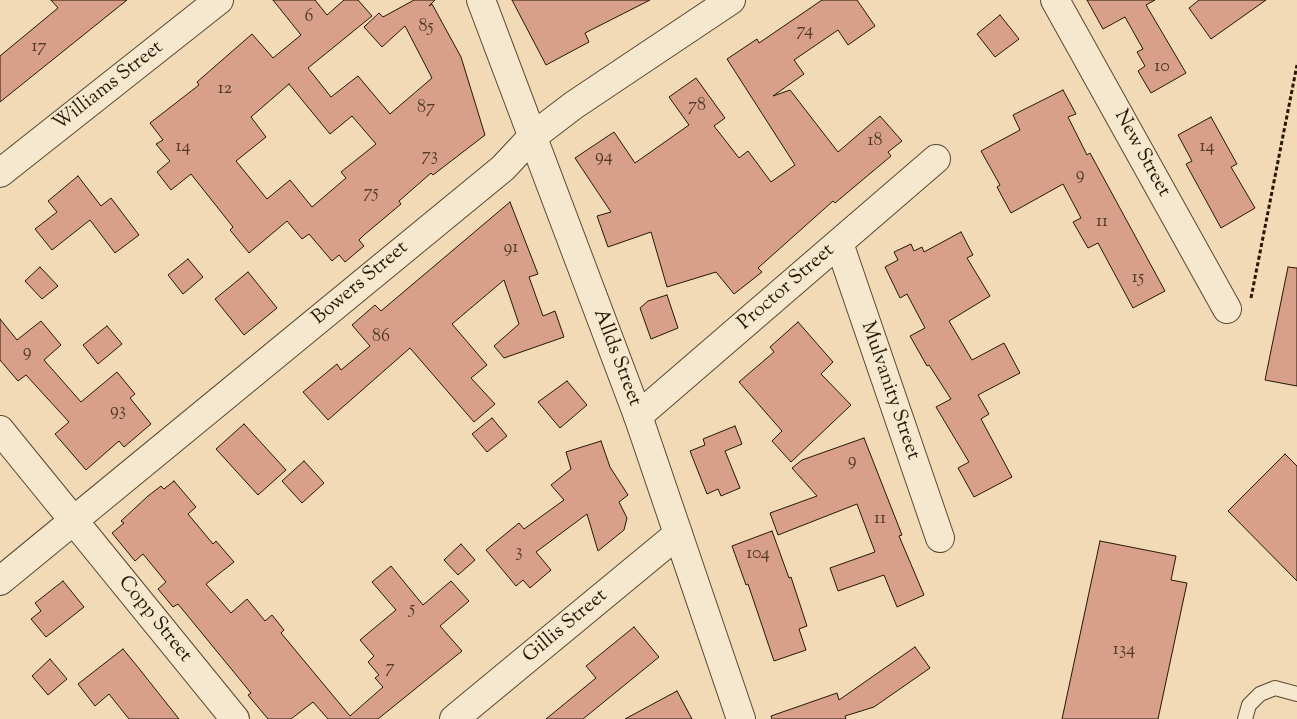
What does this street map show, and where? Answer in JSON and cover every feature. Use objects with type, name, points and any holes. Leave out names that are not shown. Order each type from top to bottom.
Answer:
[{"type":"street","name":"Williams Street","points":[[0,174],[219,0]]},
{"type":"street","name":"Allds Street","points":[[481,0],[638,416],[741,719]]},
{"type":"street","name":"Bowers Street","points":[[0,581],[503,168],[532,136],[574,105],[731,0]]},
{"type":"street","name":"New Street","points":[[1055,0],[1238,307]]},
{"type":"street","name":"Proctor Street","points":[[638,416],[936,159]]},
{"type":"street","name":"Mulvanity Street","points":[[838,243],[940,538]]},
{"type":"street","name":"Copp Street","points":[[0,430],[235,719]]},
{"type":"street","name":"Gillis Street","points":[[454,719],[678,534]]},
{"type":"lane","points":[[1245,719],[1248,705],[1260,694],[1275,688],[1297,694]]},
{"type":"path","points":[[1238,307],[1297,66]]},
{"type":"building","points":[[51,0],[127,0],[0,102],[0,56],[58,8]]},
{"type":"building","points":[[273,0],[315,0],[327,15],[344,0],[358,0],[372,16],[308,68],[331,97],[358,76],[390,114],[432,78],[405,26],[382,47],[364,27],[379,13],[383,17],[414,0],[435,0],[429,6],[432,4],[461,57],[485,135],[433,175],[431,173],[399,201],[401,204],[359,240],[364,246],[345,262],[339,255],[332,261],[309,234],[302,239],[287,221],[249,253],[230,230],[233,227],[191,174],[171,190],[157,172],[170,161],[156,144],[163,140],[150,123],[199,85],[197,82],[252,34],[273,58],[301,35]],"holes":[[[289,84],[330,134],[352,116],[376,144],[341,172],[346,178],[312,207],[290,180],[267,199],[236,161],[266,137],[251,117]]]},
{"type":"building","points":[[512,0],[650,0],[585,33],[589,42],[546,65]]},
{"type":"building","points":[[822,0],[857,0],[875,26],[848,45],[838,30],[794,60],[804,74],[773,96],[790,90],[838,152],[880,116],[902,141],[888,152],[891,156],[835,203],[833,201],[758,268],[762,272],[734,294],[716,272],[667,287],[651,232],[608,247],[597,216],[611,212],[575,158],[614,132],[635,163],[689,125],[669,97],[696,78],[725,118],[714,126],[739,158],[748,151],[771,182],[795,165],[727,59],[757,39],[759,43]]},
{"type":"building","points":[[1087,0],[1155,0],[1146,5],[1186,73],[1151,93],[1138,71],[1145,66],[1137,52],[1143,49],[1125,17],[1103,29]]},
{"type":"building","points":[[1199,0],[1266,0],[1211,39],[1189,8]]},
{"type":"building","points":[[1000,15],[1019,39],[995,57],[977,34]]},
{"type":"building","points":[[1063,90],[1076,114],[1068,117],[1087,155],[1090,153],[1165,291],[1133,308],[1098,243],[1088,248],[1073,222],[1081,218],[1063,184],[1011,213],[997,187],[1000,185],[981,151],[1020,130],[1013,115]]},
{"type":"building","points":[[1211,117],[1237,164],[1231,167],[1255,208],[1221,228],[1186,164],[1192,161],[1178,135]]},
{"type":"building","points":[[78,176],[101,206],[111,198],[139,235],[115,253],[90,220],[52,250],[35,229],[57,212],[48,201]]},
{"type":"building","points":[[510,202],[538,274],[529,277],[543,316],[555,311],[564,337],[504,358],[494,346],[519,324],[504,280],[452,324],[487,365],[471,378],[495,404],[474,422],[410,348],[328,420],[303,392],[337,364],[341,370],[370,346],[352,325],[375,305],[381,311]]},
{"type":"building","points":[[961,232],[973,255],[967,258],[990,296],[949,321],[972,360],[1004,343],[1020,373],[978,395],[989,414],[981,419],[1012,477],[974,497],[958,468],[969,462],[936,407],[951,399],[929,365],[927,366],[910,336],[925,328],[907,294],[900,298],[885,267],[898,260],[894,252],[911,244],[914,251],[922,247],[924,252]]},
{"type":"building","points":[[188,259],[203,277],[183,294],[168,275]]},
{"type":"building","points":[[40,267],[58,286],[42,299],[25,281]]},
{"type":"building","points":[[1288,267],[1297,268],[1297,386],[1265,380]]},
{"type":"building","points":[[248,272],[277,308],[244,335],[215,299]]},
{"type":"building","points":[[667,295],[678,328],[651,339],[640,308],[648,301]]},
{"type":"building","points":[[0,319],[17,340],[41,321],[61,345],[44,360],[81,402],[117,372],[135,394],[130,398],[151,424],[124,447],[119,441],[86,470],[55,434],[69,422],[26,375],[18,381],[0,360]]},
{"type":"building","points":[[798,322],[833,362],[821,374],[851,405],[791,462],[772,441],[782,431],[739,382],[774,352],[770,347]]},
{"type":"building","points":[[107,326],[122,344],[98,364],[83,345]]},
{"type":"building","points":[[567,381],[587,405],[560,428],[538,402]]},
{"type":"building","points":[[492,418],[507,436],[487,452],[472,434]]},
{"type":"building","points":[[244,424],[286,470],[258,495],[216,449]]},
{"type":"building","points":[[735,426],[742,444],[725,451],[740,488],[721,496],[718,489],[707,494],[690,451],[705,445],[703,439]]},
{"type":"building","points":[[864,438],[902,535],[899,536],[924,595],[897,607],[884,575],[838,591],[830,568],[875,552],[857,504],[778,535],[770,513],[817,496],[792,468],[802,460]]},
{"type":"building","points":[[601,441],[610,467],[628,495],[619,502],[627,518],[624,530],[598,551],[587,514],[536,552],[551,570],[530,588],[523,580],[516,586],[486,550],[519,523],[524,529],[564,500],[551,485],[571,469],[566,452]]},
{"type":"building","points":[[1285,454],[1297,466],[1297,581],[1228,511]]},
{"type":"building","points":[[304,461],[324,483],[302,503],[282,481]]},
{"type":"building","points":[[174,481],[196,507],[188,514],[213,544],[216,541],[234,562],[206,584],[231,613],[247,599],[265,621],[272,615],[284,630],[281,633],[350,716],[383,687],[375,678],[379,675],[368,662],[374,656],[360,640],[396,610],[372,582],[391,566],[423,605],[451,581],[469,601],[440,626],[462,651],[378,719],[328,719],[313,702],[291,719],[268,719],[248,695],[251,693],[178,604],[173,607],[158,589],[166,582],[143,554],[135,561],[112,533],[124,523],[121,521],[148,496],[161,486],[164,489]]},
{"type":"building","points":[[772,531],[789,578],[791,577],[807,626],[799,629],[806,650],[774,661],[748,584],[746,585],[732,546]]},
{"type":"building","points":[[1100,541],[1176,556],[1171,580],[1187,583],[1158,719],[1062,719]]},
{"type":"building","points":[[461,544],[475,560],[458,575],[444,560]]},
{"type":"building","points":[[63,581],[84,607],[46,637],[31,619],[41,611],[35,603]]},
{"type":"building","points":[[634,627],[659,657],[583,719],[546,719],[596,678],[586,666]]},
{"type":"building","points":[[915,647],[930,668],[874,707],[845,716],[846,719],[772,719],[771,716],[837,693],[839,700]]},
{"type":"building","points":[[123,649],[179,719],[129,719],[109,694],[95,706],[78,684]]},
{"type":"building","points":[[50,659],[67,679],[48,695],[32,676]]},
{"type":"building","points":[[677,691],[692,719],[625,719]]}]
